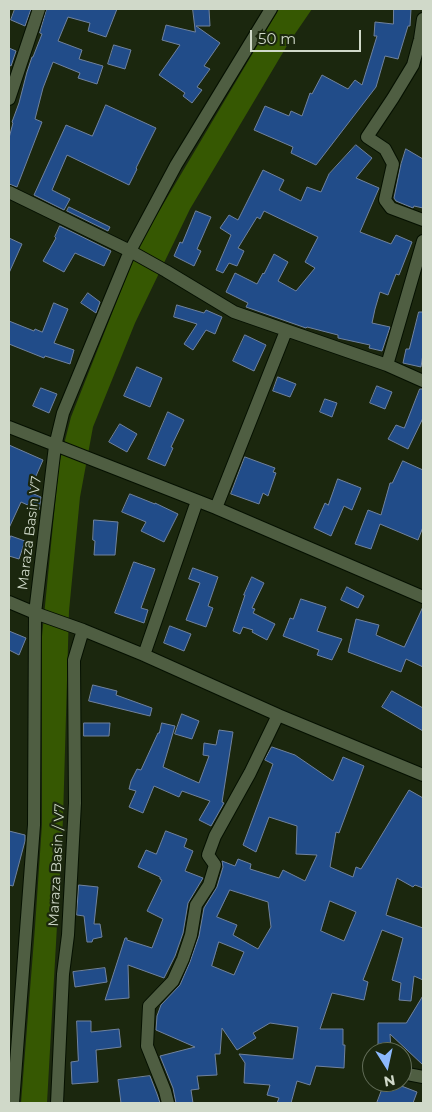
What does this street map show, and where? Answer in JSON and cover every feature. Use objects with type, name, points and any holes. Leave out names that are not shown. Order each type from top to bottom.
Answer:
[{"type":"street","points":[[9,99],[39,9]]},
{"type":"street","name":"Maraza Basin V7","points":[[13,1103],[34,825],[35,613],[55,446],[63,413],[130,251],[176,165],[271,9]]},
{"type":"street","points":[[423,19],[413,65],[367,137],[385,150],[393,164],[385,200],[391,208],[423,220]]},
{"type":"street","points":[[9,192],[130,251],[234,312],[387,365],[423,382]]},
{"type":"street","points":[[387,365],[423,241]]},
{"type":"street","points":[[216,508],[286,331]]},
{"type":"street","points":[[9,427],[216,508],[423,597]]},
{"type":"street","points":[[144,655],[197,501]]},
{"type":"street","points":[[9,602],[144,655],[278,715],[423,775]]},
{"type":"street","name":"Maraza Basin / V7","points":[[57,1103],[63,974],[68,935],[75,803],[74,660],[82,630]]},
{"type":"street","points":[[168,1103],[147,1046],[149,1006],[173,980],[183,959],[191,935],[196,905],[209,885],[215,865],[208,855],[215,836],[250,773],[278,715]]},
{"type":"shaded area","points":[[279,9],[312,9],[288,44],[190,209],[135,323],[93,427],[80,497],[69,611],[63,819],[47,1103],[21,1103],[42,824],[42,636],[59,464],[71,417],[139,245]]},
{"type":"building","points":[[15,9],[31,9],[25,26],[11,20]]},
{"type":"building","points":[[47,9],[117,9],[106,37],[88,31],[90,23],[68,17],[58,41],[82,50],[79,59],[103,66],[97,84],[78,78],[80,73],[53,62],[43,88],[35,119],[42,122],[17,187],[9,184],[9,138],[27,72],[42,34],[40,33]]},
{"type":"building","points":[[193,9],[209,9],[210,26],[196,26],[220,43],[204,66],[210,69],[197,87],[202,90],[192,103],[183,96],[185,93],[159,75],[180,45],[162,40],[166,25],[195,32]]},
{"type":"building","points":[[394,9],[411,9],[410,26],[408,26],[398,59],[385,56],[376,87],[316,165],[291,153],[293,147],[254,130],[265,106],[289,116],[291,111],[302,116],[310,93],[312,94],[322,75],[348,89],[355,80],[362,85],[377,36],[374,36],[375,22],[393,24]]},
{"type":"building","points":[[114,45],[131,50],[125,69],[108,64]]},
{"type":"building","points":[[9,48],[16,51],[11,66],[9,65]]},
{"type":"building","points":[[106,105],[156,128],[129,185],[67,155],[52,190],[70,199],[64,210],[34,195],[66,125],[92,136]]},
{"type":"building","points":[[356,145],[372,158],[356,178],[379,188],[360,232],[391,244],[396,235],[412,242],[399,275],[396,274],[388,295],[380,292],[375,309],[372,323],[390,327],[382,351],[369,348],[370,345],[338,338],[338,335],[306,328],[246,307],[248,303],[226,292],[235,273],[257,284],[274,254],[288,262],[278,281],[296,291],[315,268],[305,262],[318,237],[264,211],[260,219],[257,217],[238,248],[244,251],[237,266],[229,263],[223,273],[216,270],[231,235],[220,228],[229,215],[238,220],[263,170],[284,180],[279,190],[301,201],[307,187],[321,192],[329,174]]},
{"type":"building","points":[[406,149],[423,159],[423,208],[414,206],[413,208],[396,201],[394,198]]},
{"type":"building","points":[[69,207],[110,227],[108,231],[67,211]]},
{"type":"building","points":[[196,211],[211,217],[197,249],[201,251],[194,266],[174,256]]},
{"type":"building","points":[[60,226],[111,251],[104,266],[75,253],[64,272],[43,261],[56,238]]},
{"type":"building","points":[[9,238],[22,244],[9,273]]},
{"type":"building","points":[[88,293],[100,302],[96,313],[81,303]]},
{"type":"building","points":[[54,303],[68,309],[54,343],[74,350],[70,364],[45,356],[44,358],[9,344],[9,321],[34,331],[35,329],[42,332]]},
{"type":"building","points":[[177,305],[204,313],[206,310],[222,317],[215,334],[206,330],[193,350],[184,344],[197,324],[174,317]]},
{"type":"building","points":[[419,312],[423,312],[423,354],[421,367],[403,363],[406,349],[409,349]]},
{"type":"building","points":[[245,335],[266,345],[254,371],[233,361]]},
{"type":"building","points":[[137,367],[162,378],[150,407],[124,396]]},
{"type":"building","points":[[278,377],[296,384],[290,397],[273,391]]},
{"type":"building","points":[[377,386],[392,392],[385,409],[370,403]]},
{"type":"building","points":[[41,388],[57,394],[49,413],[33,406]]},
{"type":"building","points":[[420,389],[423,389],[423,418],[408,449],[388,439],[396,425],[404,428]]},
{"type":"building","points":[[325,399],[337,403],[332,417],[320,412]]},
{"type":"building","points":[[168,412],[184,420],[171,447],[173,448],[165,466],[148,459]]},
{"type":"building","points":[[120,424],[137,434],[127,452],[109,442]]},
{"type":"building","points":[[9,445],[43,460],[29,492],[41,497],[39,510],[21,502],[9,528]]},
{"type":"building","points":[[245,457],[275,468],[273,472],[276,473],[268,496],[263,493],[259,504],[231,494]]},
{"type":"building","points":[[403,461],[423,470],[423,527],[418,540],[380,524],[371,549],[355,544],[368,510],[381,515],[390,483],[392,483]]},
{"type":"building","points":[[338,479],[361,488],[352,510],[344,506],[331,536],[314,528],[325,503],[328,505]]},
{"type":"building","points":[[130,494],[178,514],[164,542],[141,531],[146,522],[122,512]]},
{"type":"building","points":[[94,520],[118,522],[115,555],[94,555]]},
{"type":"building","points":[[11,536],[25,541],[19,559],[9,556]]},
{"type":"building","points":[[134,562],[155,569],[141,608],[148,610],[144,623],[115,613]]},
{"type":"building","points":[[193,568],[218,577],[208,606],[213,608],[206,627],[186,620],[200,583],[189,579]]},
{"type":"building","points":[[252,577],[264,583],[252,608],[255,609],[253,613],[275,624],[267,640],[252,632],[253,630],[243,627],[240,634],[233,631],[244,595]]},
{"type":"building","points":[[347,587],[364,596],[358,608],[341,600]]},
{"type":"building","points":[[301,599],[326,607],[317,631],[342,639],[332,660],[317,655],[319,650],[283,636],[290,618],[293,619]]},
{"type":"building","points":[[423,607],[423,667],[406,659],[401,672],[348,652],[356,619],[379,625],[376,635],[404,647]]},
{"type":"building","points":[[170,626],[191,634],[184,651],[164,643]]},
{"type":"building","points":[[9,631],[26,638],[19,655],[9,650]]},
{"type":"building","points":[[93,685],[117,691],[116,695],[152,708],[150,716],[89,701]]},
{"type":"building","points":[[392,691],[423,708],[423,731],[382,707]]},
{"type":"building","points":[[182,714],[199,721],[192,739],[175,734]]},
{"type":"building","points":[[84,723],[110,723],[109,736],[84,736]]},
{"type":"building","points":[[162,723],[175,726],[163,767],[199,783],[209,756],[203,755],[204,743],[216,745],[219,730],[233,732],[222,802],[224,803],[211,826],[199,820],[210,801],[182,791],[179,797],[154,786],[143,813],[129,807],[136,791],[129,789],[131,781],[137,769],[141,770]]},
{"type":"building","points":[[272,747],[295,755],[333,781],[343,757],[364,766],[339,833],[336,832],[330,867],[353,877],[356,867],[361,869],[409,790],[423,798],[423,888],[415,885],[413,887],[397,878],[386,915],[423,928],[423,980],[414,976],[411,1001],[399,1000],[401,983],[392,980],[403,938],[382,930],[363,980],[368,982],[364,1000],[332,993],[320,1029],[343,1029],[343,1045],[345,1045],[344,1068],[316,1066],[310,1085],[297,1081],[291,1103],[277,1103],[279,1098],[267,1095],[270,1085],[244,1083],[245,1063],[239,1054],[293,1059],[298,1027],[270,1023],[253,1033],[256,1038],[237,1050],[222,1028],[220,1054],[215,1054],[217,1075],[197,1076],[199,1089],[191,1090],[193,1103],[176,1103],[173,1088],[160,1056],[195,1047],[156,1030],[157,1016],[161,1005],[180,985],[190,962],[199,936],[204,908],[217,887],[223,867],[222,861],[235,866],[238,859],[251,864],[250,869],[279,878],[283,870],[305,881],[317,855],[296,854],[297,826],[269,817],[256,852],[243,845],[273,764],[265,760]],"holes":[[[230,890],[268,902],[271,927],[258,949],[233,935],[237,925],[217,917]],[[330,901],[356,912],[344,941],[321,931]],[[219,942],[244,952],[234,975],[212,966]]]},
{"type":"building","points":[[9,831],[25,835],[13,886],[9,885]]},
{"type":"building","points":[[166,831],[187,839],[184,847],[193,851],[185,871],[203,878],[188,903],[183,933],[175,956],[164,978],[128,965],[129,998],[105,1000],[125,938],[152,948],[163,919],[147,911],[162,880],[160,877],[138,867],[146,850],[156,854]]},
{"type":"building","points":[[79,885],[98,887],[94,924],[100,924],[102,937],[93,939],[92,942],[87,942],[84,916],[77,915]]},
{"type":"building","points":[[105,968],[107,982],[75,987],[73,972]]},
{"type":"building","points":[[423,996],[423,1065],[412,1055],[412,1042],[399,1042],[390,1034],[390,1042],[378,1042],[378,1023],[406,1023]]},
{"type":"building","points":[[77,1021],[91,1021],[91,1032],[119,1029],[121,1047],[96,1050],[98,1082],[72,1084],[71,1062],[78,1061]]},
{"type":"building","points":[[150,1076],[160,1103],[121,1103],[118,1080]]},
{"type":"building","points":[[412,1090],[417,1092],[413,1103],[377,1103],[381,1092],[412,1092]]}]
